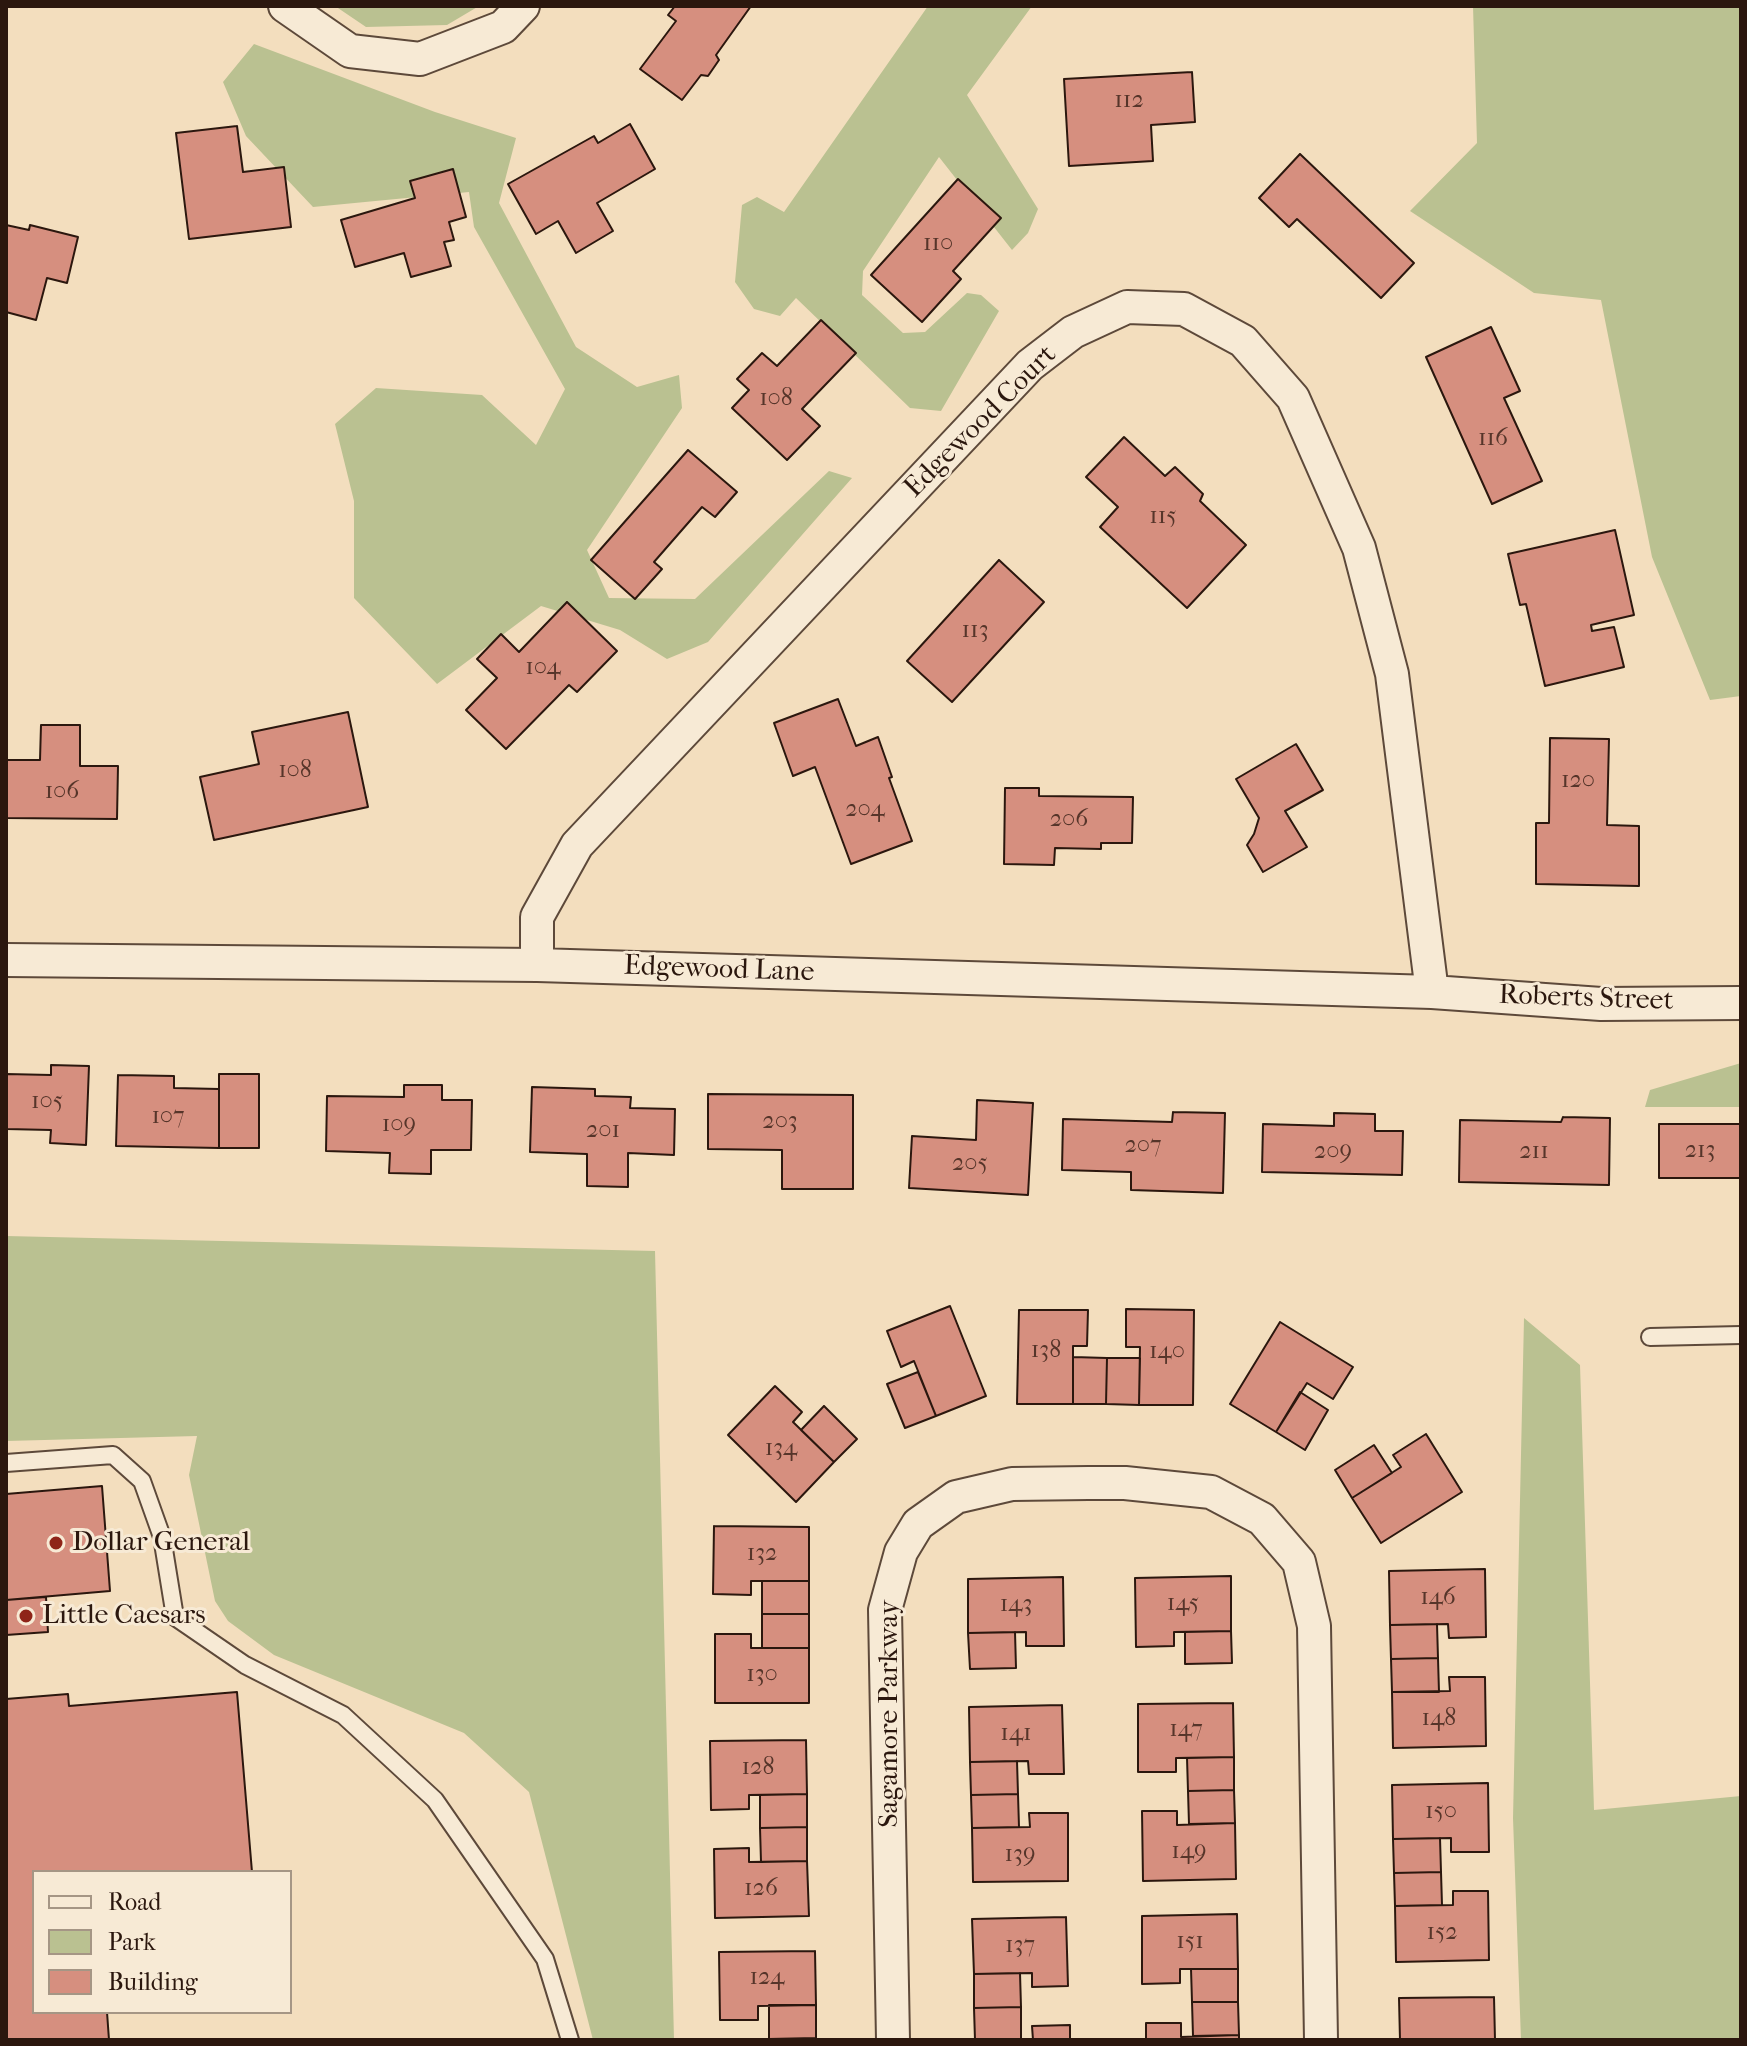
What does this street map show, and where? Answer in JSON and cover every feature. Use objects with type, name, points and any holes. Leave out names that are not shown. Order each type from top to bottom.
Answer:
[{"type":"street","points":[[285,6],[350,51],[420,59],[503,27],[523,6]]},
{"type":"street","name":"Edgewood Court","points":[[537,965],[537,917],[577,845],[1030,365],[1073,332],[1127,307],[1184,309],[1243,341],[1293,398],[1359,548],[1392,674],[1432,992]]},
{"type":"street","name":"Edgewood Lane","points":[[6,960],[537,965],[1432,992]]},
{"type":"street","name":"Roberts Street","points":[[1432,992],[1601,1004],[1741,1003]]},
{"type":"street","name":"Sagamore Parkway","points":[[893,2040],[885,1610],[901,1552],[918,1524],[956,1497],[1012,1484],[1088,1483],[1125,1483],[1211,1492],[1262,1519],[1299,1562],[1315,1641],[1321,2040]]},
{"type":"lane","points":[[1650,1337],[1741,1335]]},
{"type":"lane","points":[[6,1463],[113,1455],[142,1481],[162,1537],[175,1617],[245,1665],[343,1715],[435,1800],[545,1959],[570,2040]]},
{"type":"green space","points":[[335,6],[479,6],[447,25],[366,27]]},
{"type":"green space","points":[[928,6],[1032,6],[967,95],[1038,209],[1028,233],[1012,250],[939,157],[863,271],[862,295],[903,333],[925,332],[967,293],[981,295],[999,311],[941,411],[910,408],[796,298],[780,316],[754,309],[735,282],[742,205],[757,197],[784,212]]},
{"type":"green space","points":[[1473,6],[1741,6],[1741,696],[1710,700],[1652,557],[1601,300],[1534,293],[1410,211],[1477,143]]},
{"type":"green space","points":[[254,44],[435,112],[516,138],[499,203],[576,347],[637,387],[679,375],[682,408],[587,550],[609,598],[695,599],[829,471],[852,478],[708,642],[667,659],[620,630],[541,606],[437,684],[354,598],[354,501],[335,424],[376,388],[482,395],[536,445],[565,389],[474,227],[469,192],[313,207],[246,136],[223,82]]},
{"type":"green space","points":[[1741,1063],[1741,1107],[1645,1107],[1650,1090]]},
{"type":"green space","points":[[6,1236],[655,1251],[674,2040],[593,2040],[529,1792],[464,1733],[274,1655],[228,1621],[215,1601],[189,1475],[197,1436],[6,1441]]},
{"type":"green space","points":[[1524,1318],[1580,1365],[1594,1810],[1741,1796],[1741,2040],[1521,2040],[1513,1818]]},
{"type":"building","points":[[675,6],[751,6],[716,55],[719,60],[708,76],[701,75],[682,100],[640,69],[676,21],[668,15]]},
{"type":"building","points":[[1192,72],[1195,122],[1151,125],[1153,161],[1069,166],[1064,79]]},
{"type":"building","points":[[630,124],[655,169],[597,203],[613,231],[576,253],[558,221],[536,234],[508,184],[594,136],[598,143]]},
{"type":"building","points":[[237,126],[243,172],[284,167],[291,227],[189,239],[176,133]]},
{"type":"building","points":[[1300,154],[1414,263],[1381,298],[1297,219],[1289,227],[1259,198]]},
{"type":"building","points":[[453,169],[466,217],[449,222],[454,240],[444,242],[451,266],[411,277],[404,253],[355,267],[341,220],[415,198],[410,181]]},
{"type":"building","points":[[958,179],[1001,218],[953,271],[961,279],[922,322],[871,275]]},
{"type":"building","points":[[6,225],[29,230],[30,225],[78,237],[67,283],[47,278],[36,320],[6,312]]},
{"type":"building","points":[[821,320],[856,353],[802,409],[820,426],[787,460],[732,408],[749,390],[737,379],[762,353],[777,366]]},
{"type":"building","points":[[1491,327],[1520,391],[1504,398],[1542,481],[1492,504],[1426,357]]},
{"type":"building","points":[[1124,437],[1165,476],[1175,467],[1203,494],[1200,501],[1246,545],[1187,608],[1100,527],[1118,507],[1086,477]]},
{"type":"building","points":[[688,450],[737,492],[715,517],[702,507],[654,562],[662,569],[635,599],[591,560]]},
{"type":"building","points":[[1615,530],[1634,615],[1591,625],[1592,631],[1614,627],[1624,667],[1545,686],[1526,604],[1520,605],[1508,554]]},
{"type":"building","points":[[999,560],[1044,602],[952,702],[907,661]]},
{"type":"building","points":[[567,602],[617,651],[577,692],[569,685],[506,749],[466,710],[497,678],[477,659],[501,634],[519,652]]},
{"type":"building","points":[[838,699],[856,746],[878,737],[912,841],[851,864],[815,767],[793,776],[774,723]]},
{"type":"building","points":[[348,712],[368,807],[214,840],[200,777],[259,764],[252,732]]},
{"type":"building","points":[[41,725],[80,725],[80,766],[118,766],[117,819],[6,818],[6,760],[40,760]]},
{"type":"building","points":[[1550,738],[1609,739],[1607,825],[1639,826],[1639,886],[1536,884],[1536,823],[1549,823]]},
{"type":"building","points":[[1296,744],[1323,790],[1285,811],[1307,847],[1263,872],[1247,845],[1259,818],[1236,779]]},
{"type":"building","points":[[1005,788],[1039,788],[1039,796],[1133,797],[1132,843],[1101,843],[1101,849],[1055,848],[1054,865],[1004,864]]},
{"type":"building","points":[[51,1065],[89,1066],[86,1145],[50,1143],[51,1130],[6,1129],[6,1074],[51,1075]]},
{"type":"building","points":[[219,1074],[259,1074],[259,1148],[219,1148]]},
{"type":"building","points":[[118,1075],[174,1076],[174,1088],[219,1089],[219,1148],[116,1146]]},
{"type":"building","points":[[404,1085],[442,1085],[442,1100],[472,1100],[471,1150],[431,1150],[431,1174],[389,1173],[390,1153],[326,1151],[327,1096],[404,1097]]},
{"type":"building","points":[[532,1087],[595,1089],[595,1096],[631,1097],[630,1108],[675,1109],[674,1155],[628,1153],[628,1187],[587,1186],[587,1154],[530,1152]]},
{"type":"building","points":[[708,1094],[853,1095],[853,1189],[782,1189],[782,1150],[708,1149]]},
{"type":"building","points":[[977,1100],[1033,1103],[1028,1195],[909,1188],[912,1136],[976,1140]]},
{"type":"building","points":[[1173,1112],[1225,1113],[1223,1193],[1131,1190],[1131,1172],[1062,1170],[1063,1119],[1172,1122]]},
{"type":"building","points":[[1334,1113],[1375,1114],[1375,1131],[1403,1131],[1402,1175],[1262,1172],[1263,1124],[1334,1126]]},
{"type":"building","points":[[1563,1117],[1610,1118],[1609,1185],[1459,1182],[1460,1120],[1561,1122]]},
{"type":"building","points":[[1659,1124],[1741,1124],[1741,1178],[1659,1178]]},
{"type":"building","points":[[950,1306],[986,1396],[936,1416],[914,1361],[901,1367],[887,1331]]},
{"type":"building","points":[[1126,1309],[1194,1310],[1193,1405],[1139,1405],[1140,1347],[1126,1347]]},
{"type":"building","points":[[1019,1310],[1088,1310],[1087,1346],[1073,1346],[1073,1404],[1017,1404]]},
{"type":"building","points":[[1280,1322],[1353,1367],[1333,1399],[1307,1383],[1276,1432],[1230,1404]]},
{"type":"building","points":[[1073,1357],[1107,1358],[1106,1404],[1073,1404]]},
{"type":"building","points":[[1107,1358],[1140,1358],[1139,1405],[1106,1404]]},
{"type":"building","points":[[918,1372],[936,1416],[905,1428],[887,1384]]},
{"type":"building","points":[[775,1386],[802,1412],[793,1422],[834,1462],[796,1502],[728,1435]]},
{"type":"building","points":[[1300,1392],[1328,1410],[1305,1450],[1276,1432]]},
{"type":"building","points":[[824,1406],[857,1439],[834,1462],[801,1430]]},
{"type":"building","points":[[1426,1434],[1462,1492],[1381,1543],[1352,1498],[1401,1467],[1393,1455]]},
{"type":"building","points":[[1374,1445],[1392,1473],[1352,1498],[1335,1470]]},
{"type":"building","name":"Dollar General","points":[[102,1486],[110,1591],[6,1600],[6,1494]]},
{"type":"building","points":[[714,1526],[809,1527],[809,1581],[751,1581],[751,1595],[713,1594]]},
{"type":"building","points":[[1485,1569],[1486,1637],[1449,1638],[1448,1624],[1390,1625],[1389,1571]]},
{"type":"building","points":[[1231,1576],[1231,1631],[1174,1632],[1174,1646],[1136,1647],[1135,1578]]},
{"type":"building","points":[[1063,1577],[1064,1646],[1026,1646],[1026,1632],[968,1633],[968,1579]]},
{"type":"building","points":[[762,1581],[809,1581],[809,1614],[762,1614]]},
{"type":"building","name":"Little Caesars","points":[[46,1597],[48,1632],[6,1635],[6,1600]]},
{"type":"building","points":[[762,1614],[809,1614],[809,1648],[762,1648]]},
{"type":"building","points":[[1437,1624],[1438,1658],[1391,1659],[1390,1625]]},
{"type":"building","points":[[1231,1631],[1232,1663],[1185,1664],[1185,1632]]},
{"type":"building","points":[[1015,1632],[1016,1668],[970,1669],[968,1633]]},
{"type":"building","points":[[715,1634],[751,1634],[751,1648],[809,1648],[809,1703],[715,1703]]},
{"type":"building","points":[[1438,1658],[1439,1692],[1392,1692],[1391,1659]]},
{"type":"building","points":[[1449,1677],[1485,1677],[1486,1746],[1393,1748],[1392,1692],[1450,1691]]},
{"type":"building","points":[[237,1692],[252,1870],[32,1870],[32,2014],[107,2014],[109,2040],[6,2040],[6,1699],[68,1694],[69,1706]]},
{"type":"building","points":[[1233,1703],[1234,1757],[1176,1758],[1176,1772],[1138,1772],[1138,1704]]},
{"type":"building","points":[[1062,1705],[1064,1774],[1029,1774],[1028,1761],[970,1762],[969,1707]]},
{"type":"building","points":[[806,1740],[807,1794],[749,1795],[749,1809],[711,1810],[710,1741]]},
{"type":"building","points":[[1234,1757],[1234,1790],[1188,1791],[1187,1758]]},
{"type":"building","points":[[1017,1761],[1018,1794],[971,1795],[970,1762]]},
{"type":"building","points":[[1488,1783],[1489,1852],[1451,1852],[1451,1838],[1393,1839],[1392,1785]]},
{"type":"building","points":[[1234,1790],[1235,1823],[1189,1824],[1188,1791]]},
{"type":"building","points":[[807,1794],[807,1827],[760,1828],[760,1795]]},
{"type":"building","points":[[1018,1794],[1019,1827],[972,1828],[971,1795]]},
{"type":"building","points":[[1142,1811],[1177,1811],[1177,1825],[1235,1823],[1236,1879],[1143,1881]]},
{"type":"building","points":[[1029,1813],[1068,1813],[1068,1881],[973,1882],[972,1828],[1030,1827]]},
{"type":"building","points":[[807,1827],[807,1861],[761,1862],[760,1828]]},
{"type":"building","points":[[1440,1838],[1441,1872],[1394,1873],[1393,1839]]},
{"type":"building","points":[[749,1848],[749,1862],[807,1861],[809,1916],[715,1918],[714,1849]]},
{"type":"building","points":[[1441,1872],[1442,1905],[1395,1906],[1394,1873]]},
{"type":"building","points":[[1453,1891],[1488,1891],[1489,1960],[1396,1962],[1395,1906],[1453,1905]]},
{"type":"building","points":[[1237,1914],[1238,1969],[1180,1969],[1180,1983],[1142,1984],[1142,1916]]},
{"type":"building","points":[[1066,1917],[1068,1986],[1032,1987],[1032,1973],[974,1974],[972,1919]]},
{"type":"building","points":[[815,1951],[816,2005],[758,2006],[758,2020],[720,2020],[719,1952]]},
{"type":"building","points":[[1191,1969],[1238,1969],[1238,2002],[1192,2002]]},
{"type":"building","points":[[1020,1973],[1021,2007],[974,2008],[974,1974]]},
{"type":"building","points":[[1494,1997],[1495,2040],[1400,2040],[1399,1998]]},
{"type":"building","points":[[1192,2002],[1238,2002],[1239,2035],[1193,2036]]},
{"type":"building","points":[[769,2005],[816,2005],[816,2038],[769,2039]]},
{"type":"building","points":[[1021,2007],[1021,2040],[975,2040],[974,2008]]},
{"type":"building","points":[[1146,2023],[1181,2023],[1181,2037],[1239,2035],[1239,2040],[1146,2040]]},
{"type":"building","points":[[1070,2025],[1070,2040],[1033,2040],[1032,2026]]},
{"type":"place","name":"Dollar General","points":[[56,1543]]},
{"type":"place","name":"Little Caesars","points":[[26,1616]]}]
